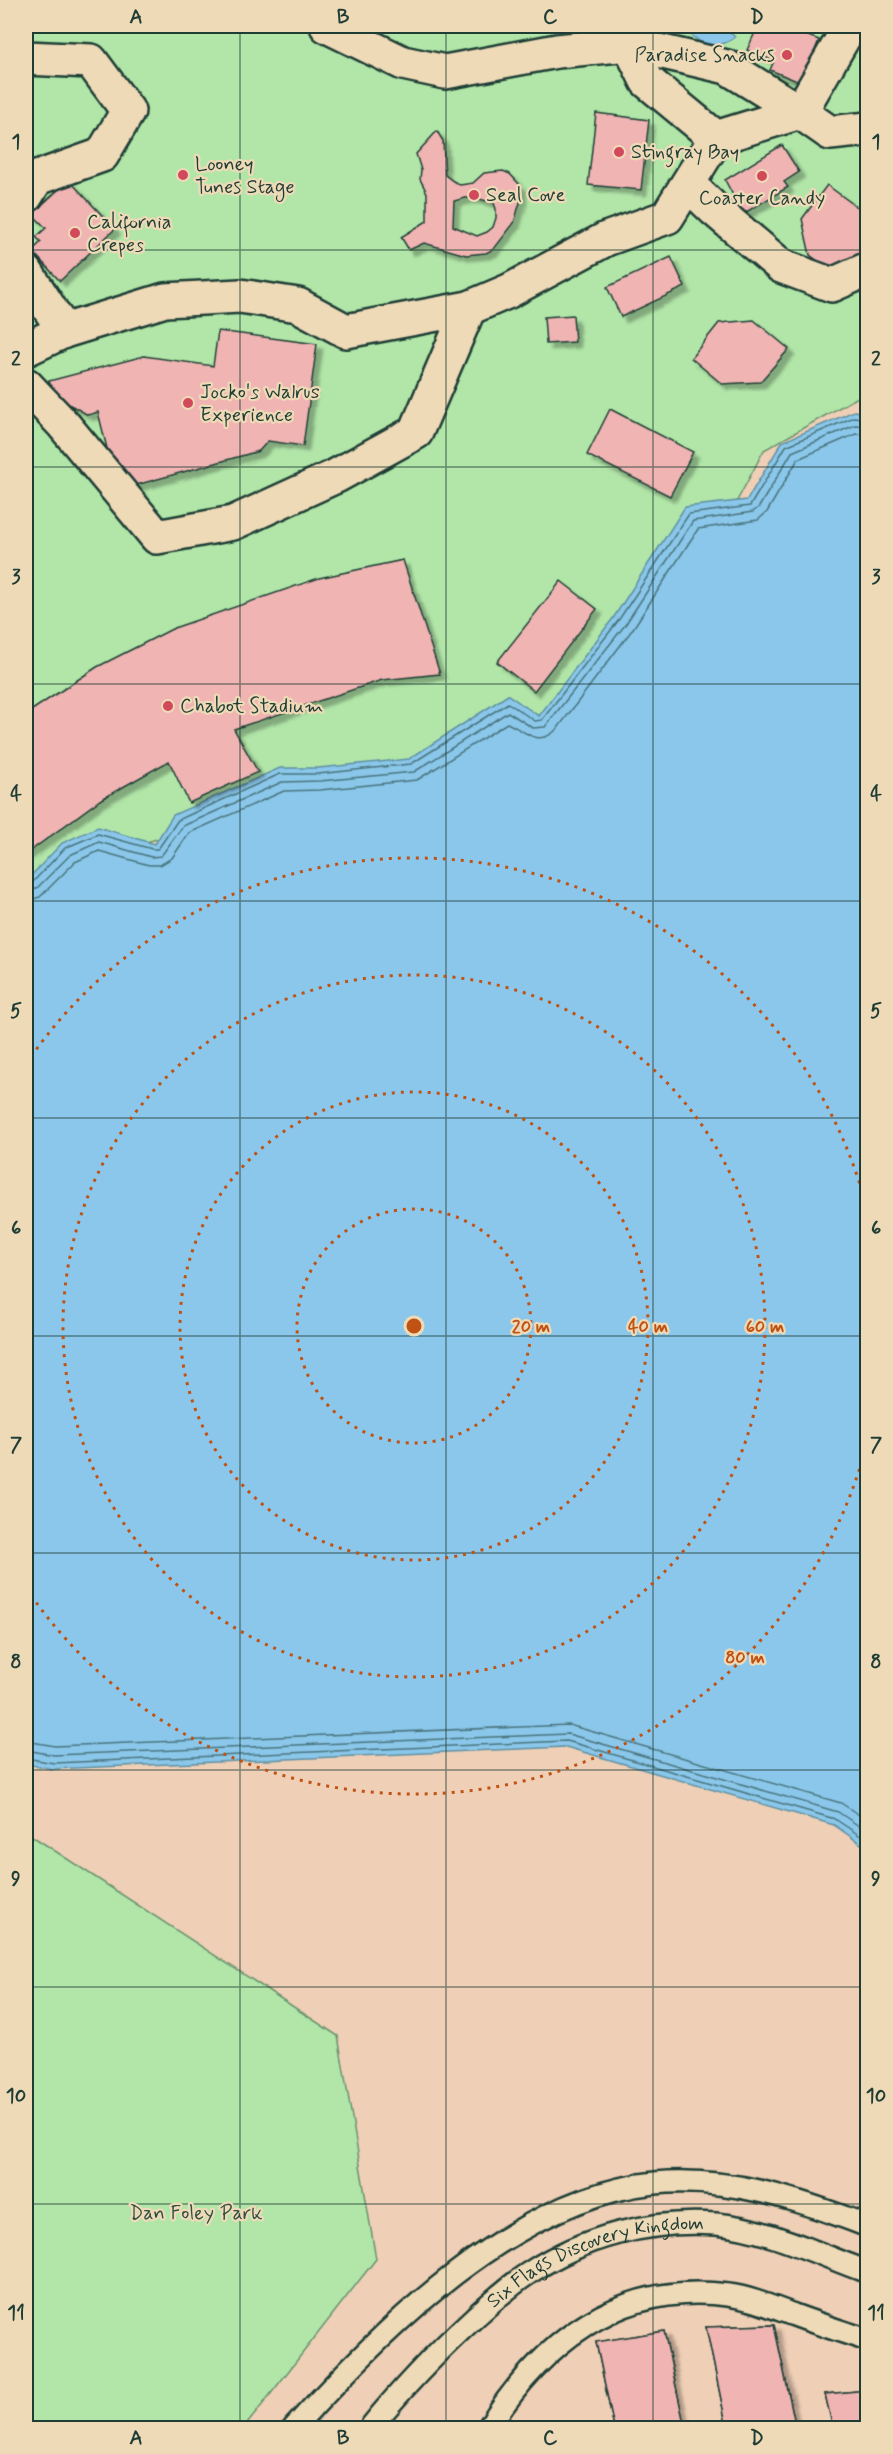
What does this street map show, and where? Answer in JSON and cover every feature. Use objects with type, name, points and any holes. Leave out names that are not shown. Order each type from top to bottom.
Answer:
[{"type":"street","points":[[327,26],[403,63],[445,72],[557,51],[630,44],[728,67],[830,133],[867,129]]},
{"type":"street","points":[[26,349],[64,331],[165,300],[240,296],[298,305],[346,331],[470,308],[509,291],[606,238],[668,217],[716,138],[800,112],[850,26]]},
{"type":"street","points":[[630,44],[647,81],[716,138]]},
{"type":"street","points":[[26,58],[91,61],[128,111],[102,155],[38,178],[26,196]]},
{"type":"street","points":[[688,184],[781,266],[832,285],[867,269]]},
{"type":"street","points":[[26,272],[64,331]]},
{"type":"street","points":[[26,385],[63,424],[157,537],[233,523],[336,476],[416,432],[470,308]]},
{"type":"lane","points":[[294,2428],[386,2335],[431,2294],[499,2244],[565,2206],[612,2192],[656,2183],[699,2183],[786,2197],[867,2226]]},
{"type":"lane","name":"Six Flags Discovery Kingdom","points":[[370,2428],[402,2389],[499,2296],[529,2273],[556,2258],[616,2234],[650,2225],[717,2224],[755,2231],[867,2272]]},
{"type":"lane","points":[[488,2428],[527,2374],[552,2349],[599,2317],[630,2303],[659,2296],[686,2293],[730,2295],[758,2301],[867,2340]]},
{"type":"green space","points":[[26,26],[867,26],[867,392],[764,450],[606,748],[188,830],[26,877]]},
{"type":"green space","name":"Dan Foley Park","points":[[26,1832],[338,2036],[376,2259],[244,2428],[26,2428]]},
{"type":"water","points":[[656,26],[723,26],[735,37],[722,44],[707,45],[678,27],[660,30]]},
{"type":"water","points":[[854,411],[868,413],[867,1848],[834,1825],[566,1747],[53,1769],[26,1764],[26,881],[62,843],[98,827],[155,844],[173,815],[280,768],[318,768],[409,759],[508,695],[539,716],[614,617],[685,507],[747,500],[782,442]]},
{"type":"building","name":"Paradise Snacks","points":[[758,26],[781,26],[819,40],[802,83],[770,70],[774,61],[747,50]]},
{"type":"building","name":"Stingray Bay","points":[[596,113],[649,120],[641,190],[588,185]]},
{"type":"building","name":"Seal Cove","points":[[437,131],[443,141],[445,175],[453,181],[460,185],[473,183],[484,173],[503,171],[510,174],[521,186],[521,199],[514,223],[494,249],[486,253],[466,255],[424,243],[409,250],[401,237],[427,221],[427,193],[420,179],[421,170],[416,154]],"holes":[[[476,198],[494,203],[496,209],[493,227],[477,236],[453,226],[454,201]]]},
{"type":"building","name":"Coaster Candy","points":[[782,145],[799,172],[784,182],[788,187],[743,214],[725,180]]},
{"type":"building","name":"California Crepes","points":[[69,180],[115,229],[60,281],[32,251],[41,242],[36,237],[46,228],[32,214]]},
{"type":"building","points":[[827,185],[861,210],[867,245],[842,279],[810,255],[802,219]]},
{"type":"building","points":[[671,257],[685,287],[621,317],[607,287]]},
{"type":"building","points":[[573,315],[575,342],[546,344],[544,317]]},
{"type":"building","points":[[754,320],[789,349],[760,382],[722,384],[691,358],[719,323]]},
{"type":"building","name":"Jocko's Walrus Experience","points":[[218,331],[317,344],[303,446],[268,441],[259,451],[129,487],[115,481],[98,412],[88,415],[53,395],[49,381],[144,356],[213,366]]},
{"type":"building","points":[[610,409],[693,452],[670,496],[587,455]]},
{"type":"building","name":"Chabot Stadium","points":[[403,560],[440,674],[382,680],[234,729],[258,772],[189,803],[169,761],[100,800],[26,854],[26,714],[97,667],[174,628],[319,578]]},
{"type":"building","points":[[561,581],[597,609],[534,691],[497,662]]},
{"type":"building","points":[[774,2325],[796,2428],[727,2428],[706,2327]]},
{"type":"building","points":[[774,2325],[796,2428],[727,2428],[706,2327]]},
{"type":"building","points":[[664,2331],[685,2428],[614,2428],[596,2342]]},
{"type":"building","points":[[664,2331],[685,2428],[614,2428],[596,2342]]},
{"type":"building","points":[[868,2390],[868,2428],[833,2428],[825,2394]]},
{"type":"building","points":[[868,2390],[868,2428],[833,2428],[825,2394]]},
{"type":"place","name":"Paradise Snacks","points":[[787,55]]},
{"type":"place","name":"Stingray Bay","points":[[619,152]]},
{"type":"place","name":"Looney Tunes Stage","points":[[183,175]]},
{"type":"place","name":"Coaster Candy","points":[[762,176]]},
{"type":"place","name":"Seal Cove","points":[[474,195]]},
{"type":"place","name":"California Crepes","points":[[75,233]]},
{"type":"place","name":"Jocko's Walrus Experience","points":[[188,403]]},
{"type":"place","name":"Chabot Stadium","points":[[168,706]]}]
